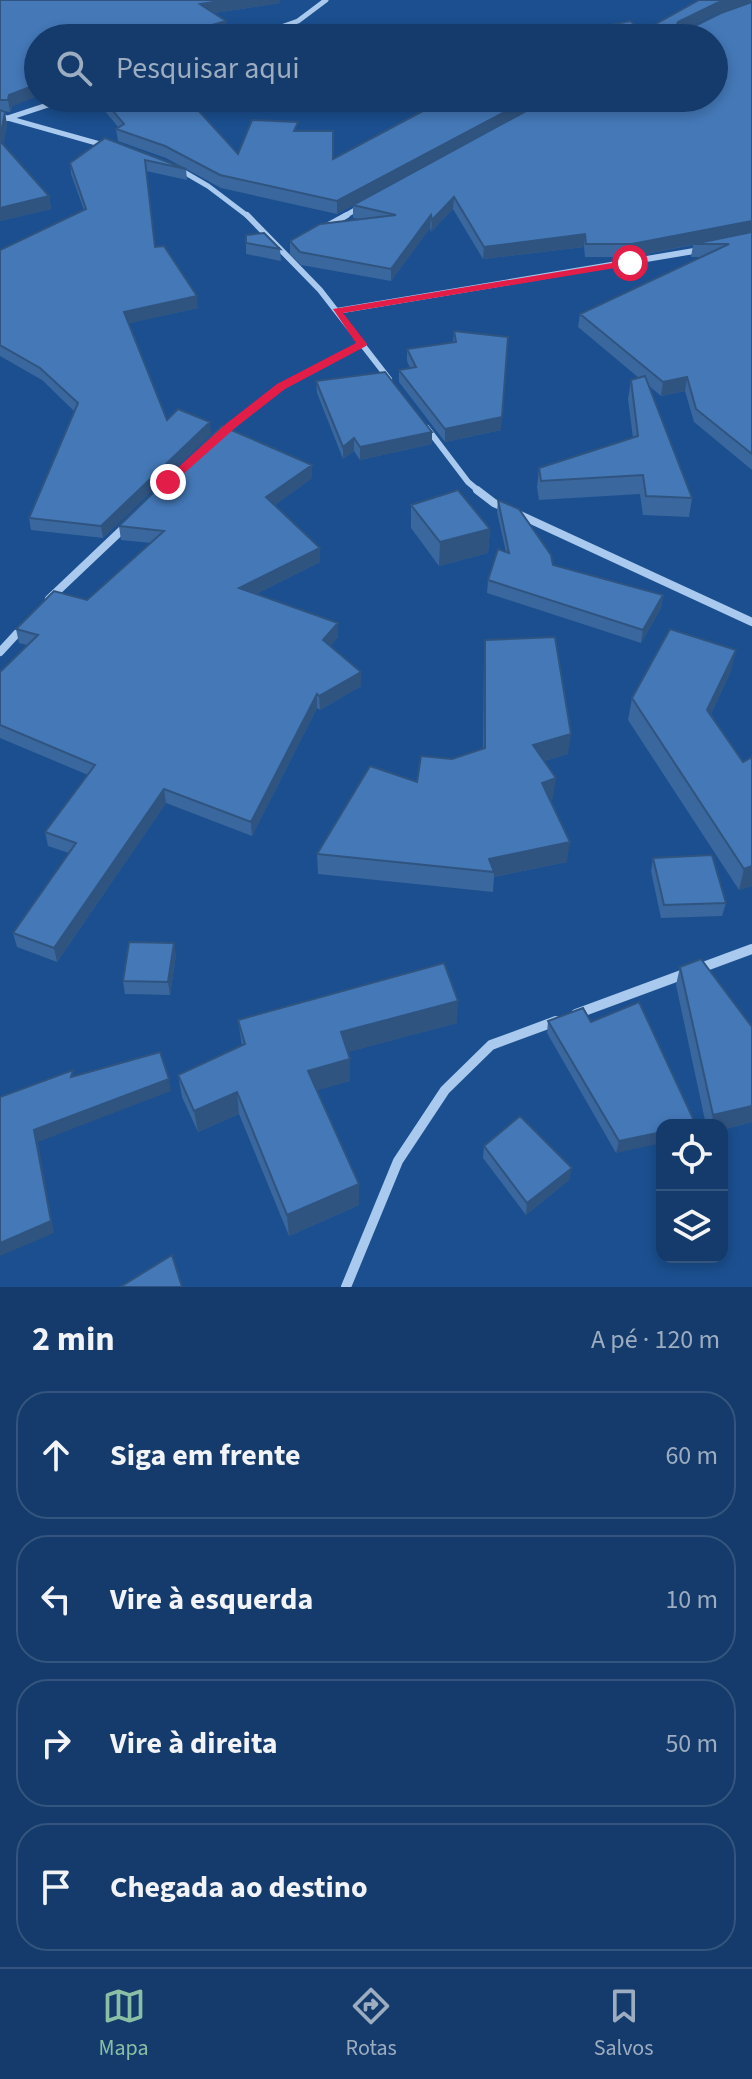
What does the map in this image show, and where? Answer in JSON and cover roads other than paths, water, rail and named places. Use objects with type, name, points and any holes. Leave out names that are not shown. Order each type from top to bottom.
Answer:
[{"type":"street","points":[[290,24],[326,0]]},
{"type":"street","points":[[2,118],[24,111]]},
{"type":"street","points":[[2,118],[123,150]]},
{"type":"street","points":[[164,162],[193,175],[236,205],[337,311],[391,381]]},
{"type":"street","points":[[323,228],[376,198]]},
{"type":"street","points":[[283,251],[296,244]]},
{"type":"street","points":[[337,311],[715,247]]},
{"type":"street","points":[[210,445],[281,387],[362,344]]},
{"type":"street","points":[[420,419],[468,482],[494,503],[752,622]]},
{"type":"street","points":[[45,603],[130,522]]},
{"type":"street","points":[[0,652],[28,621]]},
{"type":"street","points":[[346,1287],[398,1161],[445,1090],[491,1045],[752,949]]}]
